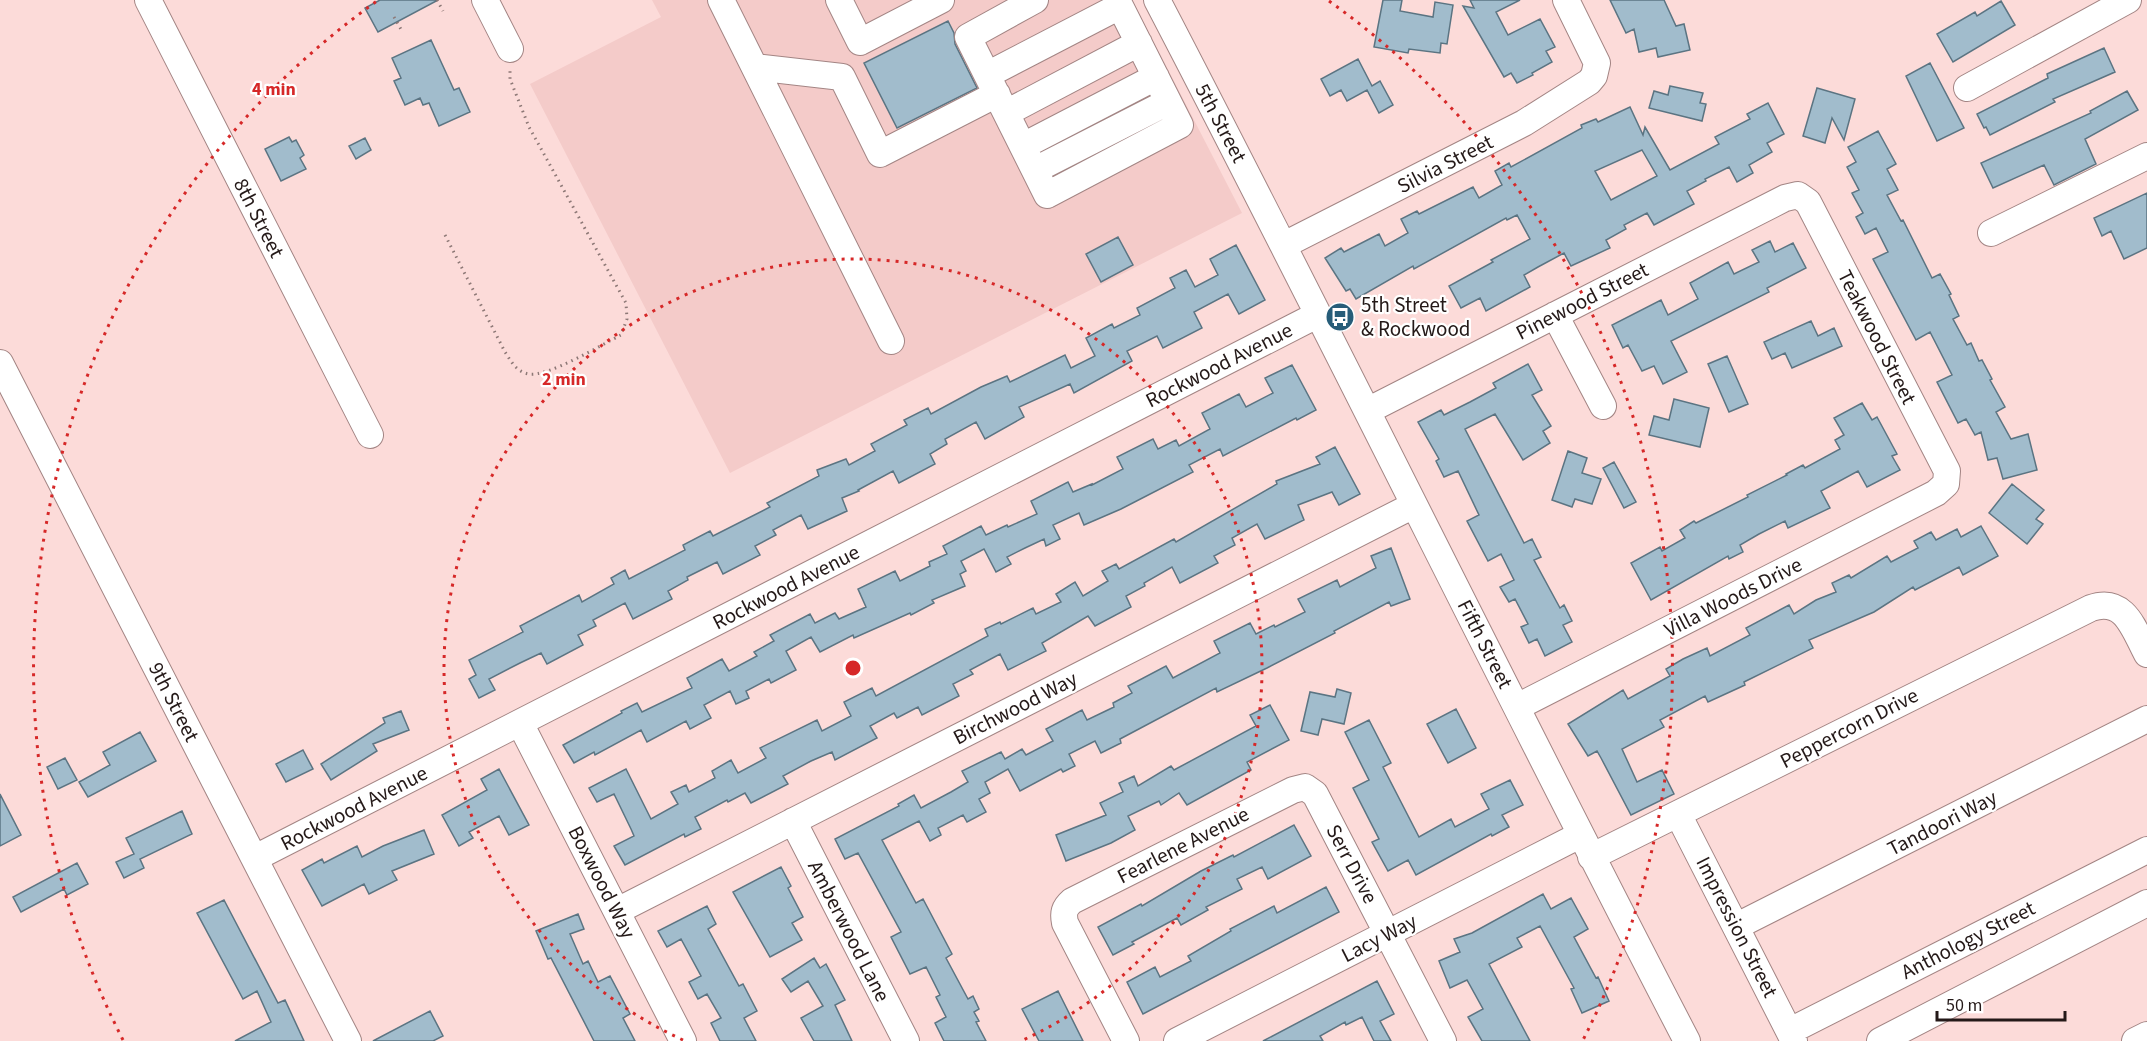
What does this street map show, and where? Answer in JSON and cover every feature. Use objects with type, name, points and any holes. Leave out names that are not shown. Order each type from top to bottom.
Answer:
[{"type":"street","name":"8th Street","points":[[148,0],[370,435]]},
{"type":"street","points":[[485,0],[510,49]]},
{"type":"street","points":[[721,0],[891,341]]},
{"type":"street","points":[[848,3],[860,42],[941,0]]},
{"type":"street","points":[[997,94],[1118,3],[1168,102],[1035,170],[968,37],[1035,0]]},
{"type":"street","name":"5th Street","points":[[1156,0],[1284,245]]},
{"type":"street","name":"Silvia Street","points":[[1284,245],[1524,123],[1589,82],[1597,70],[1594,56],[1566,0]]},
{"type":"street","points":[[1967,88],[2128,0]]},
{"type":"street","points":[[755,67],[842,77],[880,154],[997,94],[1139,43]]},
{"type":"street","points":[[1023,146],[1156,77]]},
{"type":"street","points":[[1991,233],[2147,156]]},
{"type":"street","name":"Pinewood Street","points":[[1367,411],[1785,198],[1798,195]]},
{"type":"street","name":"Teakwood Street","points":[[1798,195],[1808,202],[1947,471],[1946,484]]},
{"type":"street","name":"Fifth Street","points":[[1284,245],[1317,315],[1687,1041]]},
{"type":"street","name":"Rockwood Avenue","points":[[255,858],[1317,315]]},
{"type":"street","points":[[1556,315],[1603,406]]},
{"type":"street","name":"9th Street","points":[[0,363],[348,1041]]},
{"type":"street","name":"Villa Woods Drive","points":[[1517,707],[1936,493],[1946,484]]},
{"type":"street","name":"Birchwood Way","points":[[617,911],[1414,505]]},
{"type":"street","name":"Peppercorn Drive","points":[[1586,846],[1678,814],[2100,604],[2120,609],[2128,618],[2147,654]]},
{"type":"street","name":"Tandoori Way","points":[[1737,926],[2147,719]]},
{"type":"street","name":"Boxwood Way","points":[[520,723],[683,1041]]},
{"type":"street","name":"Fearlene Avenue","points":[[1126,1041],[1065,923],[1064,910],[1072,901],[1293,789],[1305,788]]},
{"type":"street","name":"Serr Drive","points":[[1305,788],[1315,794],[1443,1041]]},
{"type":"street","name":"Impression Street","points":[[1678,814],[1737,926],[1791,1038]]},
{"type":"street","name":"Amberwood Lane","points":[[793,821],[906,1041]]},
{"type":"street","name":"Lacy Way","points":[[1177,1041],[1388,933],[1586,846]]},
{"type":"street","name":"Anthology Street","points":[[1791,1038],[2147,850]]},
{"type":"street","points":[[1881,1041],[2147,903]]},
{"type":"street","points":[[2135,1041],[2147,1035]]},
{"type":"path","points":[[437,0],[443,11]]},
{"type":"path","points":[[394,16],[402,31]]},
{"type":"path","points":[[445,235],[505,352],[516,368],[528,374],[545,373],[621,335],[627,319],[626,303],[529,127],[510,79],[510,49]]},
{"type":"shaded area","points":[[652,0],[1132,0],[1242,213],[730,473],[530,84],[661,17]]},
{"type":"building","points":[[380,0],[438,0],[378,32],[365,8]]},
{"type":"building","points":[[1383,0],[1402,0],[1400,11],[1433,17],[1435,2],[1453,5],[1447,44],[1441,43],[1440,53],[1409,49],[1408,53],[1374,47]]},
{"type":"building","points":[[1470,0],[1520,0],[1496,12],[1508,35],[1540,19],[1555,47],[1546,51],[1552,62],[1517,83],[1511,73],[1504,77],[1463,6],[1474,8]]},
{"type":"building","points":[[1610,0],[1664,0],[1676,26],[1684,24],[1690,50],[1658,57],[1656,48],[1639,52],[1634,29],[1626,33]]},
{"type":"building","points":[[2001,1],[2015,25],[1953,62],[1937,34],[1975,12],[1977,16]]},
{"type":"building","points":[[948,21],[954,33],[955,44],[977,88],[897,128],[864,63]]},
{"type":"building","points":[[431,40],[454,90],[459,88],[470,112],[439,126],[429,103],[423,105],[420,98],[405,105],[394,81],[401,78],[392,58]]},
{"type":"building","points":[[2104,48],[2115,72],[2053,99],[2055,102],[1990,135],[1986,127],[1984,128],[1977,114],[2048,78],[2047,74]]},
{"type":"building","points":[[1358,59],[1372,86],[1380,81],[1393,105],[1379,113],[1367,90],[1347,101],[1341,90],[1330,96],[1321,79]]},
{"type":"building","points":[[1930,63],[1964,128],[1937,141],[1906,76]]},
{"type":"building","points":[[1670,86],[1703,93],[1700,103],[1706,104],[1702,121],[1649,108],[1654,91],[1668,95]]},
{"type":"building","points":[[1817,88],[1855,99],[1844,140],[1832,118],[1825,143],[1803,136]]},
{"type":"building","points":[[2127,91],[2138,110],[2085,139],[2096,164],[2054,185],[2044,165],[1993,188],[1981,163],[2091,113],[2090,111]]},
{"type":"building","points":[[1768,103],[1784,134],[1767,143],[1772,152],[1749,165],[1753,173],[1737,182],[1729,167],[1705,179],[1706,181],[1687,191],[1694,204],[1654,225],[1647,213],[1624,225],[1626,229],[1606,240],[1610,248],[1571,266],[1564,253],[1524,275],[1530,287],[1486,311],[1480,298],[1461,308],[1449,286],[1530,239],[1517,215],[1507,220],[1506,218],[1414,269],[1413,266],[1356,299],[1350,289],[1346,291],[1325,258],[1341,248],[1344,252],[1379,234],[1385,246],[1408,233],[1401,219],[1417,211],[1419,214],[1473,187],[1479,198],[1502,185],[1495,171],[1509,163],[1511,167],[1582,128],[1581,125],[1596,119],[1598,122],[1630,107],[1643,135],[1645,127],[1670,170],[1719,144],[1715,137],[1750,119],[1747,114]],"holes":[[[1642,150],[1657,176],[1611,200],[1595,171]]]},
{"type":"building","points":[[1878,131],[1896,164],[1887,169],[1898,190],[1887,195],[1901,221],[1903,220],[1932,278],[1940,274],[1951,294],[1949,295],[1959,316],[1953,319],[1967,345],[1971,343],[1979,361],[1982,360],[1992,379],[1990,380],[2005,407],[1996,412],[2011,439],[2028,434],[2037,470],[2003,479],[1997,458],[1988,460],[1981,432],[1975,435],[1966,419],[1958,423],[1937,382],[1952,375],[1930,332],[1916,340],[1873,259],[1888,252],[1876,228],[1865,234],[1856,217],[1863,213],[1852,193],[1859,190],[1847,167],[1856,162],[1848,147]]},
{"type":"building","points":[[289,137],[292,142],[296,140],[304,155],[300,158],[306,169],[281,181],[265,149]]},
{"type":"building","points":[[365,138],[371,150],[356,159],[349,146]]},
{"type":"building","points":[[2147,193],[2147,248],[2124,259],[2111,231],[2102,236],[2094,218]]},
{"type":"building","points":[[1118,237],[1133,265],[1101,282],[1086,254]]},
{"type":"building","points":[[1770,241],[1775,252],[1793,243],[1806,268],[1767,288],[1769,292],[1671,341],[1687,372],[1663,384],[1654,366],[1642,371],[1628,345],[1623,348],[1612,325],[1661,300],[1668,315],[1698,299],[1690,283],[1728,262],[1734,274],[1759,262],[1752,250]]},
{"type":"building","points":[[1236,245],[1265,300],[1239,314],[1228,294],[1194,312],[1202,328],[1163,348],[1157,336],[1127,351],[1132,361],[1074,393],[1070,384],[1019,407],[1024,417],[985,439],[976,422],[945,439],[947,444],[930,454],[935,464],[899,483],[893,471],[842,498],[847,511],[808,529],[801,515],[773,530],[776,535],[755,546],[760,555],[723,574],[717,562],[687,577],[688,580],[668,591],[672,599],[633,619],[625,603],[593,620],[596,626],[578,635],[583,645],[547,664],[541,653],[520,663],[489,679],[495,690],[479,698],[469,679],[476,675],[469,660],[523,632],[520,626],[579,595],[582,602],[614,584],[611,578],[625,570],[629,579],[685,550],[683,545],[710,531],[713,536],[770,507],[767,503],[819,476],[817,470],[846,459],[849,465],[875,451],[871,444],[907,425],[904,420],[928,408],[931,414],[981,387],[1007,376],[1010,382],[1065,355],[1071,368],[1095,356],[1086,338],[1112,324],[1114,328],[1140,315],[1137,308],[1175,288],[1170,278],[1186,270],[1195,287],[1218,275],[1210,259]]},
{"type":"building","points":[[1811,321],[1818,336],[1834,328],[1842,346],[1792,368],[1785,353],[1772,359],[1764,342]]},
{"type":"building","points":[[1727,356],[1748,404],[1729,412],[1708,364]]},
{"type":"building","points":[[1528,364],[1542,390],[1532,395],[1551,426],[1543,431],[1550,443],[1523,460],[1495,414],[1465,429],[1524,543],[1532,539],[1541,557],[1534,560],[1560,608],[1564,605],[1572,621],[1563,625],[1572,642],[1545,656],[1537,639],[1529,643],[1521,627],[1528,624],[1515,599],[1509,602],[1500,587],[1514,580],[1501,554],[1488,561],[1467,521],[1479,515],[1458,471],[1444,477],[1436,461],[1439,459],[1418,422],[1441,410],[1444,415],[1470,402],[1496,388],[1493,383]]},
{"type":"building","points":[[1292,365],[1316,410],[1297,420],[1296,418],[1223,456],[1220,449],[1189,465],[1193,472],[1084,525],[1079,513],[1053,525],[1060,539],[1046,546],[1044,539],[1007,557],[1011,564],[996,572],[984,549],[961,561],[966,571],[960,574],[965,586],[932,600],[934,603],[911,615],[910,613],[854,638],[853,635],[820,652],[811,637],[786,651],[796,670],[771,683],[769,679],[746,691],[749,698],[736,704],[730,691],[704,705],[711,718],[690,729],[686,721],[647,742],[641,730],[595,755],[594,752],[574,763],[563,745],[637,703],[642,712],[692,688],[687,678],[722,659],[729,671],[757,656],[754,652],[774,641],[770,635],[810,614],[815,623],[835,613],[839,619],[866,607],[858,589],[895,571],[900,581],[930,566],[929,562],[947,554],[943,546],[981,526],[986,535],[1037,514],[1031,501],[1068,482],[1073,492],[1092,485],[1123,469],[1117,457],[1153,439],[1158,449],[1176,440],[1179,446],[1210,429],[1202,413],[1239,394],[1246,407],[1273,393],[1265,378]]},
{"type":"building","points":[[1674,399],[1709,408],[1700,447],[1649,435],[1654,416],[1669,420]]},
{"type":"building","points":[[1862,403],[1872,420],[1877,417],[1897,454],[1892,456],[1900,470],[1867,487],[1858,471],[1821,491],[1830,508],[1788,528],[1785,521],[1759,534],[1740,545],[1743,552],[1729,559],[1728,556],[1651,600],[1631,563],[1660,547],[1662,551],[1685,538],[1680,530],[1694,521],[1696,523],[1748,497],[1747,495],[1803,465],[1805,468],[1840,449],[1835,440],[1844,435],[1834,418]]},
{"type":"building","points":[[1335,447],[1360,494],[1339,505],[1332,492],[1298,505],[1304,520],[1265,539],[1257,524],[1232,538],[1235,545],[1214,556],[1218,563],[1180,583],[1172,567],[1126,596],[1131,607],[1095,626],[1088,616],[1042,643],[1046,651],[1008,670],[1000,654],[970,670],[973,674],[953,684],[959,696],[922,715],[918,707],[897,718],[894,713],[870,726],[877,738],[835,760],[832,752],[811,761],[783,776],[788,784],[751,803],[745,793],[728,802],[727,800],[695,817],[701,829],[685,837],[684,834],[625,865],[614,846],[634,836],[631,829],[614,794],[597,802],[589,788],[626,769],[651,819],[678,804],[671,792],[686,785],[689,792],[715,778],[712,771],[731,760],[738,773],[766,758],[760,748],[817,720],[822,731],[851,716],[844,702],[872,688],[876,696],[988,636],[985,629],[1000,622],[1001,624],[1033,608],[1036,614],[1061,602],[1056,594],[1075,582],[1083,596],[1108,581],[1102,571],[1116,564],[1119,569],[1174,539],[1176,542],[1277,484],[1276,481],[1320,464],[1316,457]]},
{"type":"building","points":[[1568,451],[1587,458],[1582,473],[1601,479],[1592,504],[1575,499],[1572,507],[1552,500]]},
{"type":"building","points":[[1614,462],[1636,502],[1624,508],[1603,468]]},
{"type":"building","points":[[2012,484],[2044,510],[2036,519],[2043,524],[2027,544],[1989,513]]},
{"type":"building","points":[[1981,526],[1998,556],[1963,575],[1959,567],[1915,590],[1913,587],[1874,612],[1809,640],[1813,648],[1744,682],[1745,685],[1708,702],[1705,696],[1660,720],[1664,727],[1622,749],[1637,782],[1662,770],[1674,794],[1631,815],[1597,751],[1588,756],[1568,724],[1623,690],[1628,699],[1670,676],[1666,669],[1683,659],[1707,648],[1710,656],[1750,635],[1746,628],[1789,605],[1794,614],[1816,600],[1836,592],[1832,583],[1849,575],[1851,578],[1887,556],[1891,562],[1918,548],[1914,541],[1931,532],[1936,540],[1957,529],[1961,537]]},
{"type":"building","points":[[1391,548],[1410,599],[1391,606],[1389,602],[1267,668],[1217,692],[1216,688],[1120,739],[1121,743],[1101,753],[1095,741],[1069,754],[1075,766],[1063,772],[1061,769],[1020,791],[1008,769],[985,782],[990,793],[979,799],[986,812],[967,822],[963,815],[938,828],[941,835],[930,841],[919,821],[882,840],[916,903],[923,899],[952,954],[946,958],[968,999],[973,996],[979,1009],[974,1012],[979,1021],[976,1022],[986,1041],[944,1041],[935,1023],[946,1017],[936,997],[940,995],[926,967],[910,974],[891,937],[901,932],[858,853],[845,859],[835,839],[899,806],[898,804],[914,795],[921,808],[968,782],[962,771],[1001,752],[1005,759],[1022,749],[1026,755],[1053,741],[1046,729],[1082,710],[1087,720],[1114,707],[1113,703],[1132,693],[1128,686],[1166,666],[1173,678],[1220,653],[1214,641],[1250,623],[1256,634],[1305,612],[1298,599],[1337,580],[1340,587],[1376,568],[1371,556]]},
{"type":"building","points":[[1337,689],[1351,693],[1344,724],[1322,719],[1318,735],[1301,731],[1310,692],[1335,697]]},
{"type":"building","points":[[1270,705],[1289,740],[1247,762],[1251,770],[1187,805],[1179,793],[1161,805],[1159,801],[1128,816],[1135,830],[1111,843],[1066,861],[1056,835],[1106,815],[1100,803],[1123,792],[1119,783],[1134,776],[1138,786],[1171,766],[1174,770],[1256,726],[1250,715]]},
{"type":"building","points":[[1456,709],[1476,748],[1448,763],[1427,724]]},
{"type":"building","points":[[401,711],[409,730],[373,744],[377,751],[331,780],[321,764],[385,723],[383,718]]},
{"type":"building","points":[[1369,720],[1391,763],[1383,767],[1419,837],[1451,819],[1455,827],[1489,809],[1481,794],[1510,780],[1523,805],[1502,815],[1509,827],[1492,836],[1491,834],[1416,875],[1408,860],[1388,871],[1372,842],[1379,839],[1353,788],[1369,780],[1345,732]]},
{"type":"building","points":[[140,732],[156,761],[88,797],[79,782],[110,765],[103,752]]},
{"type":"building","points":[[303,750],[313,769],[286,782],[276,764]]},
{"type":"building","points":[[65,758],[77,780],[58,789],[47,767]]},
{"type":"building","points":[[499,769],[529,825],[509,835],[499,816],[469,832],[473,838],[459,846],[442,815],[487,790],[481,779]]},
{"type":"building","points":[[0,794],[21,835],[0,846]]},
{"type":"building","points":[[182,811],[192,834],[140,859],[144,868],[124,878],[116,862],[134,854],[126,838]]},
{"type":"building","points":[[1294,825],[1311,856],[1268,879],[1262,867],[1237,879],[1242,889],[1206,907],[1208,910],[1181,925],[1177,918],[1113,955],[1098,927],[1141,904],[1142,906],[1201,871],[1233,855],[1234,857]]},
{"type":"building","points":[[424,830],[434,854],[392,871],[397,880],[369,894],[364,884],[322,906],[302,870],[322,859],[324,863],[357,846],[362,857]]},
{"type":"building","points":[[77,863],[88,884],[67,895],[64,889],[21,912],[13,897]]},
{"type":"building","points":[[781,867],[791,886],[788,888],[803,917],[792,923],[802,940],[770,957],[733,892]]},
{"type":"building","points":[[1326,887],[1339,912],[1143,1014],[1127,982],[1155,967],[1160,977],[1191,961],[1188,956],[1231,931],[1230,929],[1274,906],[1277,913]]},
{"type":"building","points":[[1543,894],[1551,909],[1571,898],[1588,929],[1574,937],[1596,978],[1598,977],[1609,1001],[1582,1013],[1571,989],[1574,988],[1540,926],[1517,938],[1522,947],[1489,964],[1530,1041],[1482,1041],[1468,1017],[1483,1009],[1467,980],[1450,988],[1439,961],[1460,952],[1454,939],[1472,933]]},
{"type":"building","points":[[224,900],[278,1003],[285,1000],[304,1041],[235,1041],[271,1022],[257,991],[243,999],[197,913]]},
{"type":"building","points":[[707,906],[716,924],[708,929],[739,986],[743,984],[757,1011],[744,1018],[756,1041],[720,1041],[711,1023],[721,1018],[707,994],[698,999],[689,982],[701,976],[681,939],[667,947],[658,931]]},
{"type":"building","points":[[578,914],[584,929],[570,934],[583,964],[588,961],[598,982],[610,976],[630,1014],[623,1018],[635,1041],[594,1041],[551,958],[548,959],[536,931]]},
{"type":"building","points":[[814,958],[820,968],[826,964],[845,1000],[835,1005],[852,1041],[814,1041],[801,1018],[823,1006],[808,981],[791,992],[782,979]]},
{"type":"building","points":[[1377,981],[1394,1014],[1380,1021],[1391,1041],[1374,1041],[1362,1017],[1346,1025],[1345,1022],[1320,1036],[1323,1041],[1263,1041]]},
{"type":"building","points":[[1058,991],[1083,1041],[1039,1041],[1022,1009]]},
{"type":"building","points":[[430,1011],[443,1036],[433,1041],[373,1041]]},
{"type":"place","name":"5th Street & Rockwood","points":[[1340,317]]}]
